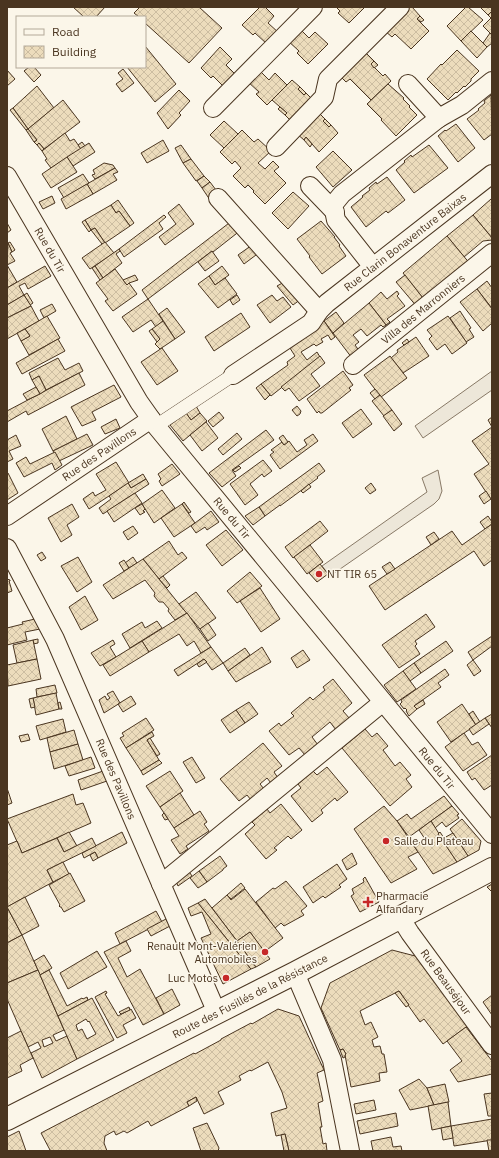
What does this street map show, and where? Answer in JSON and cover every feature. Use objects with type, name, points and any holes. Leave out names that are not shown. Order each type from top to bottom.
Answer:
[{"type":"main road","name":"Route des Fusillés de la Résistance","points":[[7,1119],[217,1013],[492,869]]},
{"type":"street","points":[[213,108],[313,7]]},
{"type":"street","points":[[276,147],[324,97],[328,78],[400,7]]},
{"type":"street","points":[[373,267],[336,220],[333,205],[342,194],[439,118],[462,105],[492,81]]},
{"type":"street","points":[[408,84],[439,118]]},
{"type":"street","name":"Rue Clarin Bonaventure Baixas","points":[[154,423],[233,375],[311,324],[319,311],[492,174]]},
{"type":"street","name":"Rue du Tir","points":[[7,176],[139,402],[154,423],[492,834]]},
{"type":"street","points":[[310,186],[334,212]]},
{"type":"street","points":[[218,198],[319,311]]},
{"type":"street","name":"Villa des Marronniers","points":[[353,365],[492,253]]},
{"type":"street","name":"Rue des Pavillons","points":[[7,516],[154,423]]},
{"type":"street","name":"Rue des Pavillons","points":[[7,548],[55,639],[217,1013]]},
{"type":"street","points":[[161,884],[383,702]]},
{"type":"street","name":"Rue Beauséjour","points":[[400,918],[492,1045]]},
{"type":"street","points":[[294,973],[332,1060],[350,1151]]},
{"type":"shaded area","points":[[492,371],[492,390],[423,438],[415,426]]},
{"type":"shaded area","points":[[438,470],[442,491],[439,499],[434,504],[330,576],[322,566],[427,492],[422,478]]},
{"type":"building","points":[[73,7],[105,7],[97,16],[83,16]]},
{"type":"building","points":[[140,7],[199,7],[222,28],[189,63],[146,24],[146,16],[138,16],[134,13]]},
{"type":"building","points":[[260,7],[265,7],[274,16],[268,23],[279,33],[267,44],[255,33],[253,35],[242,25]]},
{"type":"building","points":[[336,7],[365,7],[349,23],[338,13],[340,11]]},
{"type":"building","points":[[409,7],[412,7],[420,16],[417,19],[429,31],[411,49],[395,34],[392,37],[385,31]]},
{"type":"building","points":[[466,7],[468,7],[483,20],[461,41],[447,26]]},
{"type":"building","points":[[480,7],[492,7],[492,11],[488,15]]},
{"type":"building","points":[[492,11],[492,35],[483,26],[491,18],[488,15]]},
{"type":"building","points":[[420,16],[424,20],[421,22],[417,19]]},
{"type":"building","points":[[299,28],[309,38],[315,32],[328,44],[308,64],[297,53],[299,51],[287,40]]},
{"type":"building","points":[[471,31],[487,47],[477,58],[461,41]]},
{"type":"building","points":[[490,33],[492,35],[492,43],[487,47],[483,43]]},
{"type":"building","points":[[146,47],[176,84],[155,102],[128,68],[146,68]]},
{"type":"building","points":[[220,47],[232,59],[226,65],[237,76],[225,88],[213,76],[211,78],[201,68]]},
{"type":"building","points":[[457,50],[479,71],[465,87],[464,86],[457,93],[456,92],[448,100],[427,79]]},
{"type":"building","points":[[364,51],[374,61],[371,64],[383,76],[385,74],[391,81],[371,100],[350,79],[346,82],[339,75]]},
{"type":"building","points":[[374,61],[378,65],[374,68],[371,64]]},
{"type":"building","points":[[28,68],[35,68],[41,75],[34,82],[24,71]]},
{"type":"building","points":[[123,69],[134,83],[122,92],[116,84],[123,79],[118,73]]},
{"type":"building","points":[[7,70],[15,79],[7,86]]},
{"type":"building","points":[[259,70],[269,80],[275,73],[287,85],[267,105],[256,94],[259,92],[247,81]]},
{"type":"building","points":[[292,80],[300,87],[298,89],[304,95],[306,93],[313,100],[292,122],[285,115],[287,113],[272,100]]},
{"type":"building","points":[[388,84],[404,98],[403,99],[410,106],[409,107],[417,115],[396,136],[367,104]]},
{"type":"building","points":[[37,86],[54,108],[28,129],[13,108]]},
{"type":"building","points":[[300,87],[306,93],[304,95],[298,89]]},
{"type":"building","points":[[179,90],[190,101],[179,113],[181,115],[168,129],[157,113]]},
{"type":"building","points":[[491,95],[492,134],[484,140],[467,119],[479,110],[478,109],[485,103],[484,101]]},
{"type":"building","points":[[63,100],[80,122],[44,149],[39,143],[37,145],[34,142],[37,140],[28,129]]},
{"type":"building","points":[[280,107],[287,113],[285,115],[278,109]]},
{"type":"building","points":[[13,108],[28,129],[26,130],[10,110]]},
{"type":"building","points":[[318,112],[325,119],[323,121],[329,127],[331,125],[338,133],[319,152],[306,137],[304,140],[296,133]]},
{"type":"building","points":[[325,119],[331,125],[329,127],[323,121]]},
{"type":"building","points":[[224,121],[238,134],[224,148],[210,135]]},
{"type":"building","points":[[456,124],[475,148],[458,162],[438,136]]},
{"type":"building","points":[[28,129],[37,140],[34,142],[26,130]]},
{"type":"building","points":[[242,130],[254,142],[258,139],[271,151],[258,163],[265,169],[273,161],[279,167],[274,171],[286,183],[265,204],[248,185],[245,188],[233,176],[241,168],[235,161],[232,164],[220,152]]},
{"type":"building","points":[[65,133],[70,141],[74,139],[81,149],[51,168],[45,160],[47,159],[42,151]]},
{"type":"building","points":[[306,137],[312,144],[310,147],[304,140]]},
{"type":"building","points":[[163,140],[169,151],[147,163],[141,153]]},
{"type":"building","points":[[82,142],[85,146],[81,149],[78,145]]},
{"type":"building","points":[[39,143],[44,149],[42,151],[37,145]]},
{"type":"building","points":[[89,143],[95,152],[73,166],[67,157]]},
{"type":"building","points":[[181,145],[191,159],[183,163],[175,148]]},
{"type":"building","points":[[429,145],[448,168],[414,193],[396,170],[411,155],[412,157]]},
{"type":"building","points":[[333,151],[352,170],[333,187],[316,167]]},
{"type":"building","points":[[67,157],[77,172],[51,188],[42,174]]},
{"type":"building","points":[[191,159],[204,176],[196,181],[183,163]]},
{"type":"building","points":[[104,163],[113,165],[115,168],[95,179],[92,175],[95,174],[93,170]]},
{"type":"building","points":[[115,168],[118,172],[113,174],[117,180],[93,194],[87,184]]},
{"type":"building","points":[[83,174],[89,183],[64,198],[58,188]]},
{"type":"building","points":[[204,176],[210,182],[202,188],[197,181]]},
{"type":"building","points":[[387,177],[405,200],[388,213],[386,211],[366,227],[351,207],[370,190],[369,188],[376,182],[377,184]]},
{"type":"building","points":[[210,182],[219,194],[210,200],[202,188]]},
{"type":"building","points":[[87,184],[93,194],[66,209],[61,199]]},
{"type":"building","points":[[293,192],[309,206],[288,229],[272,213]]},
{"type":"building","points":[[52,196],[55,203],[43,209],[39,202]]},
{"type":"building","points":[[491,199],[492,200],[492,238],[473,215]]},
{"type":"building","points":[[118,200],[134,223],[130,226],[119,211],[116,213],[111,205]]},
{"type":"building","points":[[179,204],[194,224],[165,245],[159,237],[176,224],[168,213]]},
{"type":"building","points":[[111,205],[116,213],[119,211],[130,226],[105,243],[95,228],[91,230],[85,220]]},
{"type":"building","points":[[164,215],[166,217],[159,223],[163,229],[124,257],[119,249]]},
{"type":"building","points":[[473,215],[492,238],[492,240],[483,241],[464,257],[447,236]]},
{"type":"building","points":[[85,220],[91,230],[89,232],[82,222]]},
{"type":"building","points":[[233,220],[241,230],[148,299],[142,290]]},
{"type":"building","points":[[321,221],[335,237],[346,256],[322,274],[297,239]]},
{"type":"building","points":[[7,223],[11,230],[7,233]]},
{"type":"building","points":[[95,228],[105,243],[102,244],[91,230]]},
{"type":"building","points":[[447,236],[471,265],[426,302],[403,273]]},
{"type":"building","points":[[10,242],[15,250],[12,252],[8,243]]},
{"type":"building","points":[[105,242],[114,253],[90,269],[82,258]]},
{"type":"building","points":[[8,243],[12,252],[10,253],[15,261],[7,265]]},
{"type":"building","points":[[252,245],[260,252],[244,264],[238,255]]},
{"type":"building","points":[[119,249],[120,251],[116,254],[122,263],[103,278],[95,266]]},
{"type":"building","points":[[212,251],[219,261],[205,271],[198,262]]},
{"type":"building","points":[[7,265],[17,282],[7,288]]},
{"type":"building","points":[[45,266],[51,276],[28,289],[25,283],[19,286],[24,295],[7,305],[7,288]]},
{"type":"building","points":[[95,266],[103,278],[100,280],[92,268]]},
{"type":"building","points":[[222,266],[229,275],[215,285],[209,276]]},
{"type":"building","points":[[115,269],[127,285],[129,283],[137,294],[113,311],[105,301],[108,299],[96,283]]},
{"type":"building","points":[[135,275],[138,280],[127,285],[123,280]]},
{"type":"building","points":[[405,275],[426,302],[418,308],[396,282]]},
{"type":"building","points":[[209,276],[215,285],[225,278],[237,294],[218,308],[198,284]]},
{"type":"building","points":[[286,281],[301,299],[293,305],[277,286]]},
{"type":"building","points":[[487,281],[492,288],[492,307],[477,289]]},
{"type":"building","points":[[477,289],[492,309],[492,323],[483,331],[460,302]]},
{"type":"building","points":[[397,291],[399,294],[397,296],[405,306],[387,319],[390,322],[386,325],[369,303],[381,292],[387,299]]},
{"type":"building","points":[[27,293],[33,303],[30,305],[24,295]]},
{"type":"building","points":[[24,295],[31,306],[7,318],[7,305]]},
{"type":"building","points":[[237,295],[240,300],[233,305],[230,300]]},
{"type":"building","points":[[272,295],[277,301],[283,297],[291,307],[270,323],[257,305]]},
{"type":"building","points":[[148,299],[163,321],[156,327],[151,320],[133,332],[122,317]]},
{"type":"building","points":[[369,303],[386,325],[383,327],[381,325],[367,336],[361,329],[353,335],[359,342],[355,345],[360,352],[352,358],[333,333]]},
{"type":"building","points":[[52,304],[56,311],[44,318],[40,310]]},
{"type":"building","points":[[31,306],[39,321],[7,339],[7,318]]},
{"type":"building","points":[[167,308],[185,332],[175,339],[159,314]]},
{"type":"building","points":[[460,311],[471,328],[469,329],[474,337],[466,342],[450,318]]},
{"type":"building","points":[[336,312],[344,323],[333,333],[324,321]]},
{"type":"building","points":[[241,313],[250,327],[214,351],[205,337]]},
{"type":"building","points":[[47,316],[60,338],[29,355],[21,341],[30,336],[25,329]]},
{"type":"building","points":[[448,316],[467,343],[452,354],[445,344],[437,350],[429,339],[432,336],[427,330]]},
{"type":"building","points":[[163,321],[175,339],[160,349],[155,344],[160,339],[152,329]]},
{"type":"building","points":[[324,321],[335,337],[331,340],[328,335],[321,339],[323,342],[316,346],[314,344],[301,352],[307,360],[317,352],[320,357],[271,396],[261,384],[288,365],[287,362],[295,356],[288,345]]},
{"type":"building","points":[[25,329],[30,336],[21,341],[17,333]]},
{"type":"building","points":[[152,329],[160,339],[157,342],[149,331]]},
{"type":"building","points":[[416,337],[429,356],[403,373],[391,358],[398,352],[397,350]]},
{"type":"building","points":[[58,339],[65,351],[22,374],[16,363]]},
{"type":"building","points":[[407,339],[409,342],[404,345],[402,343]]},
{"type":"building","points":[[162,348],[178,371],[157,385],[141,362]]},
{"type":"building","points":[[320,356],[325,363],[311,374],[320,386],[299,401],[289,388],[285,391],[281,387]]},
{"type":"building","points":[[390,356],[407,378],[381,397],[364,375]]},
{"type":"building","points":[[58,358],[65,370],[79,363],[83,371],[46,390],[39,376],[32,380],[29,373]]},
{"type":"building","points":[[343,371],[353,385],[349,388],[351,390],[322,413],[319,411],[317,413],[307,399]]},
{"type":"building","points":[[79,373],[85,385],[28,415],[26,411],[7,422],[7,411]]},
{"type":"building","points":[[39,376],[46,390],[40,394],[32,380]]},
{"type":"building","points":[[261,384],[270,395],[265,400],[256,388]]},
{"type":"building","points":[[114,385],[121,397],[92,412],[96,420],[82,426],[71,407]]},
{"type":"building","points":[[36,387],[40,394],[27,400],[23,394]]},
{"type":"building","points":[[375,389],[380,395],[375,399],[370,393]]},
{"type":"building","points":[[380,395],[392,410],[384,416],[372,401]]},
{"type":"building","points":[[196,406],[200,413],[191,420],[186,413]]},
{"type":"building","points":[[297,406],[301,411],[297,416],[292,410]]},
{"type":"building","points":[[361,409],[372,424],[353,438],[342,423]]},
{"type":"building","points":[[392,410],[402,424],[394,431],[383,416]]},
{"type":"building","points":[[219,412],[224,418],[213,427],[208,421]]},
{"type":"building","points":[[186,413],[191,420],[200,413],[207,421],[183,441],[170,425]]},
{"type":"building","points":[[66,416],[77,439],[53,451],[42,429]]},
{"type":"building","points":[[492,417],[492,427],[488,420]]},
{"type":"building","points":[[116,419],[120,428],[105,434],[101,427]]},
{"type":"building","points":[[206,422],[218,438],[202,451],[190,435]]},
{"type":"building","points":[[492,427],[492,501],[474,474],[489,464],[472,441]]},
{"type":"building","points":[[266,430],[274,440],[232,470],[236,476],[222,487],[209,473]]},
{"type":"building","points":[[237,433],[242,439],[223,455],[218,449]]},
{"type":"building","points":[[87,434],[93,445],[59,461],[53,451]]},
{"type":"building","points":[[313,434],[318,441],[280,469],[270,455],[274,452],[271,450],[282,442],[284,445],[289,441],[297,452],[307,445],[304,440]]},
{"type":"building","points":[[16,435],[21,446],[9,451],[13,459],[7,462],[7,440]]},
{"type":"building","points":[[283,435],[288,442],[284,445],[279,438]]},
{"type":"building","points":[[55,452],[62,465],[55,470],[52,463],[24,477],[16,463],[26,457],[30,464]]},
{"type":"building","points":[[263,460],[272,471],[264,477],[262,474],[250,484],[258,495],[245,505],[230,484]]},
{"type":"building","points":[[116,462],[129,483],[89,509],[83,499],[93,492],[95,496],[106,490],[96,474]]},
{"type":"building","points":[[319,463],[325,471],[317,477],[318,478],[265,516],[259,507]]},
{"type":"building","points":[[172,464],[180,474],[162,486],[159,481],[161,479],[158,474]]},
{"type":"building","points":[[239,466],[241,468],[235,472],[233,470]]},
{"type":"building","points":[[8,473],[18,493],[7,500],[7,474]]},
{"type":"building","points":[[143,474],[146,479],[131,488],[128,483]]},
{"type":"building","points":[[146,479],[149,484],[103,514],[99,508],[111,499],[109,496],[128,483],[131,488]]},
{"type":"building","points":[[371,483],[376,490],[370,494],[365,488]]},
{"type":"building","points":[[309,484],[311,487],[303,493],[301,491]]},
{"type":"building","points":[[162,490],[175,508],[154,523],[142,504]]},
{"type":"building","points":[[486,491],[491,499],[484,504],[479,496]]},
{"type":"building","points":[[135,493],[142,503],[114,522],[107,511]]},
{"type":"building","points":[[184,502],[191,512],[189,513],[182,504]]},
{"type":"building","points":[[72,504],[79,517],[67,525],[72,535],[61,542],[48,518]]},
{"type":"building","points":[[142,504],[145,509],[143,511],[145,512],[140,515],[135,508]]},
{"type":"building","points":[[182,504],[195,523],[174,537],[161,518]]},
{"type":"building","points":[[259,507],[265,516],[253,525],[245,516]]},
{"type":"building","points":[[211,511],[219,522],[207,530],[205,527],[196,533],[191,526]]},
{"type":"building","points":[[488,516],[492,524],[485,529],[480,522]]},
{"type":"building","points":[[320,521],[328,531],[293,558],[285,547]]},
{"type":"building","points":[[492,524],[492,560],[484,566],[474,551],[385,610],[369,586],[452,531],[462,545]]},
{"type":"building","points":[[133,526],[138,533],[128,540],[123,532]]},
{"type":"building","points":[[226,530],[243,550],[222,566],[206,545]]},
{"type":"building","points":[[434,532],[439,539],[431,545],[426,537]]},
{"type":"building","points":[[169,541],[178,555],[182,552],[187,558],[159,579],[143,559]]},
{"type":"building","points":[[310,545],[323,562],[307,574],[294,557]]},
{"type":"building","points":[[42,552],[46,558],[41,561],[37,555]]},
{"type":"building","points":[[78,557],[92,582],[77,592],[61,566]]},
{"type":"building","points":[[133,557],[137,563],[129,568],[125,563]]},
{"type":"building","points":[[143,559],[187,613],[175,620],[163,602],[159,602],[154,596],[155,593],[145,580],[113,599],[103,585]]},
{"type":"building","points":[[124,560],[129,568],[124,571],[119,563]]},
{"type":"building","points":[[390,562],[395,569],[387,574],[382,567]]},
{"type":"building","name":"NT TIR 65","points":[[320,564],[328,574],[317,582],[309,573]]},
{"type":"building","points":[[250,572],[262,586],[237,603],[227,591]]},
{"type":"building","points":[[163,576],[170,585],[167,588],[159,579]]},
{"type":"building","points":[[7,579],[10,580],[12,591],[7,593]]},
{"type":"building","points":[[260,588],[280,619],[261,632],[240,601]]},
{"type":"building","points":[[196,592],[216,618],[200,629],[179,604]]},
{"type":"building","points":[[85,596],[98,620],[81,630],[69,607]]},
{"type":"building","points":[[187,613],[211,647],[201,653],[194,641],[187,646],[179,634],[149,652],[142,641]]},
{"type":"building","points":[[426,614],[435,627],[415,641],[417,644],[415,646],[420,654],[399,668],[382,645]]},
{"type":"building","points":[[35,619],[40,629],[25,632],[27,640],[7,645],[7,628]]},
{"type":"building","points":[[157,621],[162,628],[130,648],[122,634],[142,622],[145,628]]},
{"type":"building","points":[[208,623],[216,635],[208,641],[200,629]]},
{"type":"building","points":[[492,636],[492,646],[473,660],[468,652]]},
{"type":"building","points":[[38,639],[38,643],[33,644],[33,640]]},
{"type":"building","points":[[33,640],[37,659],[17,663],[13,645]]},
{"type":"building","points":[[113,640],[115,644],[110,647],[116,657],[100,666],[91,653]]},
{"type":"building","points":[[142,641],[149,652],[110,676],[103,665]]},
{"type":"building","points":[[446,641],[453,651],[421,673],[414,663]]},
{"type":"building","points":[[211,647],[223,663],[212,670],[204,659],[178,676],[174,670]]},
{"type":"building","points":[[262,647],[271,662],[236,682],[228,671]]},
{"type":"building","points":[[245,648],[250,655],[228,671],[223,663]]},
{"type":"building","points":[[303,650],[310,660],[297,668],[291,658]]},
{"type":"building","points":[[37,659],[41,679],[8,686],[7,665]]},
{"type":"building","points":[[204,659],[207,662],[199,667],[197,664]]},
{"type":"building","points":[[473,660],[481,671],[474,676],[467,665]]},
{"type":"building","points":[[414,663],[421,673],[410,681],[403,671]]},
{"type":"building","points":[[445,669],[449,675],[438,683],[441,687],[414,706],[417,709],[409,716],[406,711],[407,710],[400,704],[402,702],[401,700]]},
{"type":"building","points":[[403,671],[416,689],[397,702],[384,685]]},
{"type":"building","points":[[333,679],[352,703],[343,711],[350,719],[336,730],[330,722],[312,737],[318,745],[305,755],[299,748],[289,755],[269,731],[279,723],[281,726],[294,716],[291,713],[310,697],[313,700],[325,690],[323,687]]},
{"type":"building","points":[[55,685],[57,693],[37,697],[36,689]]},
{"type":"building","points":[[113,691],[120,703],[104,713],[99,700],[105,696],[107,700],[110,698],[107,694]]},
{"type":"building","points":[[56,693],[59,709],[36,715],[33,698]]},
{"type":"building","points":[[131,696],[136,704],[123,712],[118,704]]},
{"type":"building","points":[[33,698],[35,707],[31,708],[29,699]]},
{"type":"building","points":[[423,700],[425,704],[417,709],[414,706]]},
{"type":"building","points":[[60,702],[62,709],[59,709],[58,703]]},
{"type":"building","points":[[249,702],[258,714],[245,723],[236,710]]},
{"type":"building","points":[[462,704],[476,725],[451,742],[437,722]]},
{"type":"building","points":[[236,710],[245,723],[230,733],[221,720]]},
{"type":"building","points":[[473,711],[480,722],[476,725],[469,714]]},
{"type":"building","points":[[492,714],[492,728],[485,718]]},
{"type":"building","points":[[146,718],[154,730],[126,748],[120,738],[124,736],[122,733]]},
{"type":"building","points":[[485,718],[489,724],[473,735],[469,729]]},
{"type":"building","points":[[63,719],[66,732],[40,740],[36,726]]},
{"type":"building","points":[[365,729],[372,737],[377,733],[388,746],[383,750],[395,766],[400,762],[411,775],[406,779],[412,787],[390,806],[342,748]]},
{"type":"building","points":[[74,730],[78,744],[50,752],[47,738]]},
{"type":"building","points":[[152,732],[154,736],[147,740],[159,760],[141,771],[126,748]]},
{"type":"building","points":[[464,733],[472,745],[478,742],[487,755],[463,771],[445,747]]},
{"type":"building","points":[[28,734],[30,740],[21,742],[19,736]]},
{"type":"building","points":[[150,738],[160,754],[157,756],[147,740]]},
{"type":"building","points":[[263,743],[282,766],[274,772],[278,778],[271,783],[267,778],[260,784],[264,789],[251,800],[247,795],[239,801],[220,779]]},
{"type":"building","points":[[78,744],[83,760],[54,769],[50,752]]},
{"type":"building","points":[[492,755],[492,785],[484,790],[475,778],[472,780],[467,772]]},
{"type":"building","points":[[91,757],[95,768],[69,776],[65,766]]},
{"type":"building","points":[[192,757],[205,778],[196,783],[183,762]]},
{"type":"building","points":[[159,760],[162,763],[143,775],[141,771]]},
{"type":"building","points":[[327,767],[348,792],[337,801],[335,798],[321,810],[323,813],[312,822],[291,796],[301,788],[298,784],[313,771],[317,775]]},
{"type":"building","points":[[103,771],[107,781],[81,790],[78,780]]},
{"type":"building","points":[[170,771],[183,791],[160,807],[146,786]]},
{"type":"building","points":[[7,788],[12,803],[7,805]]},
{"type":"building","points":[[180,793],[194,815],[174,828],[160,807]]},
{"type":"building","points":[[73,794],[76,805],[83,803],[91,823],[22,853],[7,819]]},
{"type":"building","points":[[444,796],[452,806],[409,837],[397,821],[407,814],[411,819]]},
{"type":"building","points":[[281,804],[302,830],[291,839],[288,836],[274,848],[277,850],[266,859],[245,834],[255,825],[252,822],[267,809],[270,813]]},
{"type":"building","name":"Salle du Plateau","points":[[384,806],[397,821],[418,852],[408,857],[417,869],[391,883],[354,829]]},
{"type":"building","points":[[452,806],[459,814],[457,815],[459,818],[446,827],[442,822],[435,828],[431,821]]},
{"type":"building","points":[[200,811],[207,822],[204,824],[209,831],[186,846],[188,849],[180,854],[171,840],[179,836],[174,828]]},
{"type":"building","points":[[164,813],[168,819],[165,820],[162,815]]},
{"type":"building","points":[[462,819],[481,841],[479,850],[468,856],[450,829]]},
{"type":"building","points":[[431,821],[457,862],[433,874],[414,846],[425,839],[419,830]]},
{"type":"building","points":[[69,832],[77,846],[64,852],[57,838]]},
{"type":"building","points":[[122,832],[127,843],[98,858],[95,852],[84,858],[82,853]]},
{"type":"building","points":[[440,832],[444,838],[453,833],[468,856],[457,862],[438,834]]},
{"type":"building","points":[[57,838],[64,852],[92,838],[96,846],[47,870],[53,882],[7,907],[7,845],[17,841],[22,853]]},
{"type":"building","points":[[95,852],[98,858],[93,861],[90,855]]},
{"type":"building","points":[[352,853],[357,864],[347,870],[342,860]]},
{"type":"building","points":[[220,856],[227,866],[207,882],[199,871]]},
{"type":"building","points":[[63,862],[69,874],[53,882],[47,870]]},
{"type":"building","points":[[337,864],[347,879],[339,885],[341,887],[325,898],[323,896],[313,903],[303,887]]},
{"type":"building","points":[[188,870],[192,876],[178,886],[175,879]]},
{"type":"building","points":[[199,871],[207,882],[198,888],[190,878]]},
{"type":"building","points":[[70,873],[85,901],[64,912],[59,906],[60,905],[49,885]]},
{"type":"building","points":[[365,877],[379,902],[360,912],[351,896],[354,894],[352,889],[364,882],[363,879]]},
{"type":"building","points":[[286,881],[307,906],[301,911],[304,915],[284,926],[281,923],[275,928],[256,902],[273,888],[275,889]]},
{"type":"building","points":[[241,883],[245,888],[231,899],[227,895]]},
{"type":"building","points":[[492,884],[492,892],[487,887]]},
{"type":"building","points":[[245,889],[283,938],[264,952],[250,932],[237,941],[212,908],[227,895],[231,900]]},
{"type":"building","points":[[25,897],[39,926],[22,935],[7,907]]},
{"type":"building","points":[[205,899],[256,967],[250,968],[198,903]]},
{"type":"building","points":[[198,903],[251,969],[223,984],[201,938],[211,934],[202,912],[191,916],[188,908]]},
{"type":"building","points":[[7,907],[22,935],[7,943]]},
{"type":"building","points":[[156,911],[162,922],[120,944],[115,933]]},
{"type":"building","points":[[166,919],[170,926],[151,936],[147,929]]},
{"type":"building","points":[[250,932],[270,959],[256,967],[237,941]]},
{"type":"building","points":[[22,935],[38,970],[7,983],[7,943]]},
{"type":"building","points":[[126,941],[131,951],[118,958],[127,977],[140,969],[164,1014],[143,1025],[104,952]]},
{"type":"building","points":[[392,950],[419,957],[469,1025],[443,1044],[424,1019],[420,1022],[399,991],[360,1011],[365,1025],[371,1022],[378,1037],[372,1040],[374,1047],[380,1046],[382,1054],[384,1054],[387,1072],[379,1073],[380,1081],[351,1087],[346,1054],[343,1049],[340,1050],[321,1008],[330,983]]},
{"type":"building","points":[[97,951],[107,967],[68,989],[60,973]]},
{"type":"building","points":[[44,955],[52,968],[40,975],[34,961]]},
{"type":"building","points":[[38,970],[64,1030],[53,1035],[56,1041],[67,1036],[77,1059],[42,1078],[31,1053],[41,1048],[38,1042],[28,1047],[7,999],[7,983]],"holes":[[[50,1037],[53,1043],[44,1047],[42,1040]]]},
{"type":"building","points":[[49,970],[67,1006],[82,998],[87,997],[88,1000],[58,1016],[40,975]]},
{"type":"building","points":[[172,989],[180,1005],[164,1014],[156,998]]},
{"type":"building","points":[[106,991],[107,993],[105,994],[118,1016],[131,1009],[136,1018],[123,1025],[127,1033],[117,1038],[95,997]]},
{"type":"building","points":[[399,991],[409,1005],[406,1007],[395,993]]},
{"type":"building","points":[[492,995],[492,1015],[483,1002]]},
{"type":"building","points":[[92,998],[114,1040],[77,1059],[58,1016]],"holes":[[[86,1019],[88,1022],[89,1021],[96,1034],[87,1039],[82,1029],[78,1031],[76,1025]]]},
{"type":"building","points":[[129,1007],[130,1010],[121,1014],[119,1012]]},
{"type":"building","points":[[278,1009],[299,1016],[324,1070],[317,1073],[323,1101],[318,1103],[323,1144],[326,1143],[327,1151],[289,1151],[285,1134],[276,1136],[271,1113],[287,1108],[282,1092],[268,1062],[239,1076],[241,1080],[218,1092],[224,1104],[204,1114],[196,1097],[187,1102],[189,1106],[151,1126],[148,1121],[127,1133],[124,1131],[116,1135],[114,1131],[105,1136],[104,1143],[107,1151],[48,1151],[50,1150],[41,1133],[194,1053],[195,1054]]},
{"type":"building","points":[[466,1027],[492,1061],[492,1074],[458,1082],[450,1070],[462,1061],[447,1041]]},
{"type":"building","points":[[21,1031],[33,1058],[20,1065],[22,1071],[7,1078],[7,1038]]},
{"type":"building","points":[[343,1049],[346,1054],[343,1058],[340,1050]]},
{"type":"building","points":[[419,1079],[427,1088],[434,1105],[410,1110],[399,1090]]},
{"type":"building","points":[[445,1084],[449,1102],[434,1105],[427,1088]]},
{"type":"building","points":[[492,1093],[492,1116],[488,1116],[484,1094]]},
{"type":"building","points":[[196,1097],[197,1101],[189,1106],[187,1102]]},
{"type":"building","points":[[374,1100],[376,1110],[356,1114],[354,1104]]},
{"type":"building","points":[[448,1102],[451,1126],[432,1130],[428,1106]]},
{"type":"building","points":[[396,1113],[398,1126],[360,1134],[357,1121]]},
{"type":"building","points":[[492,1119],[492,1140],[454,1146],[451,1126]]},
{"type":"building","points":[[207,1123],[219,1148],[218,1151],[201,1151],[193,1128]]},
{"type":"building","points":[[451,1126],[453,1138],[443,1140],[441,1128]]},
{"type":"building","points":[[19,1131],[26,1151],[7,1151],[7,1137]]},
{"type":"building","points":[[285,1134],[289,1151],[284,1151],[281,1135]]},
{"type":"building","points":[[391,1137],[393,1147],[401,1146],[402,1151],[373,1151],[371,1141]]},
{"type":"building","points":[[487,1140],[492,1140],[492,1151],[489,1151]]},
{"type":"place","name":"NT TIR 65","points":[[319,574]]},
{"type":"place","name":"Salle du Plateau","points":[[386,841]]},
{"type":"place","name":"Pharmacie Alfandary","points":[[368,902]]},
{"type":"place","name":"Renault Mont-Valérien Automobiles","points":[[265,952]]},
{"type":"place","name":"Luc Motos","points":[[226,978]]}]
